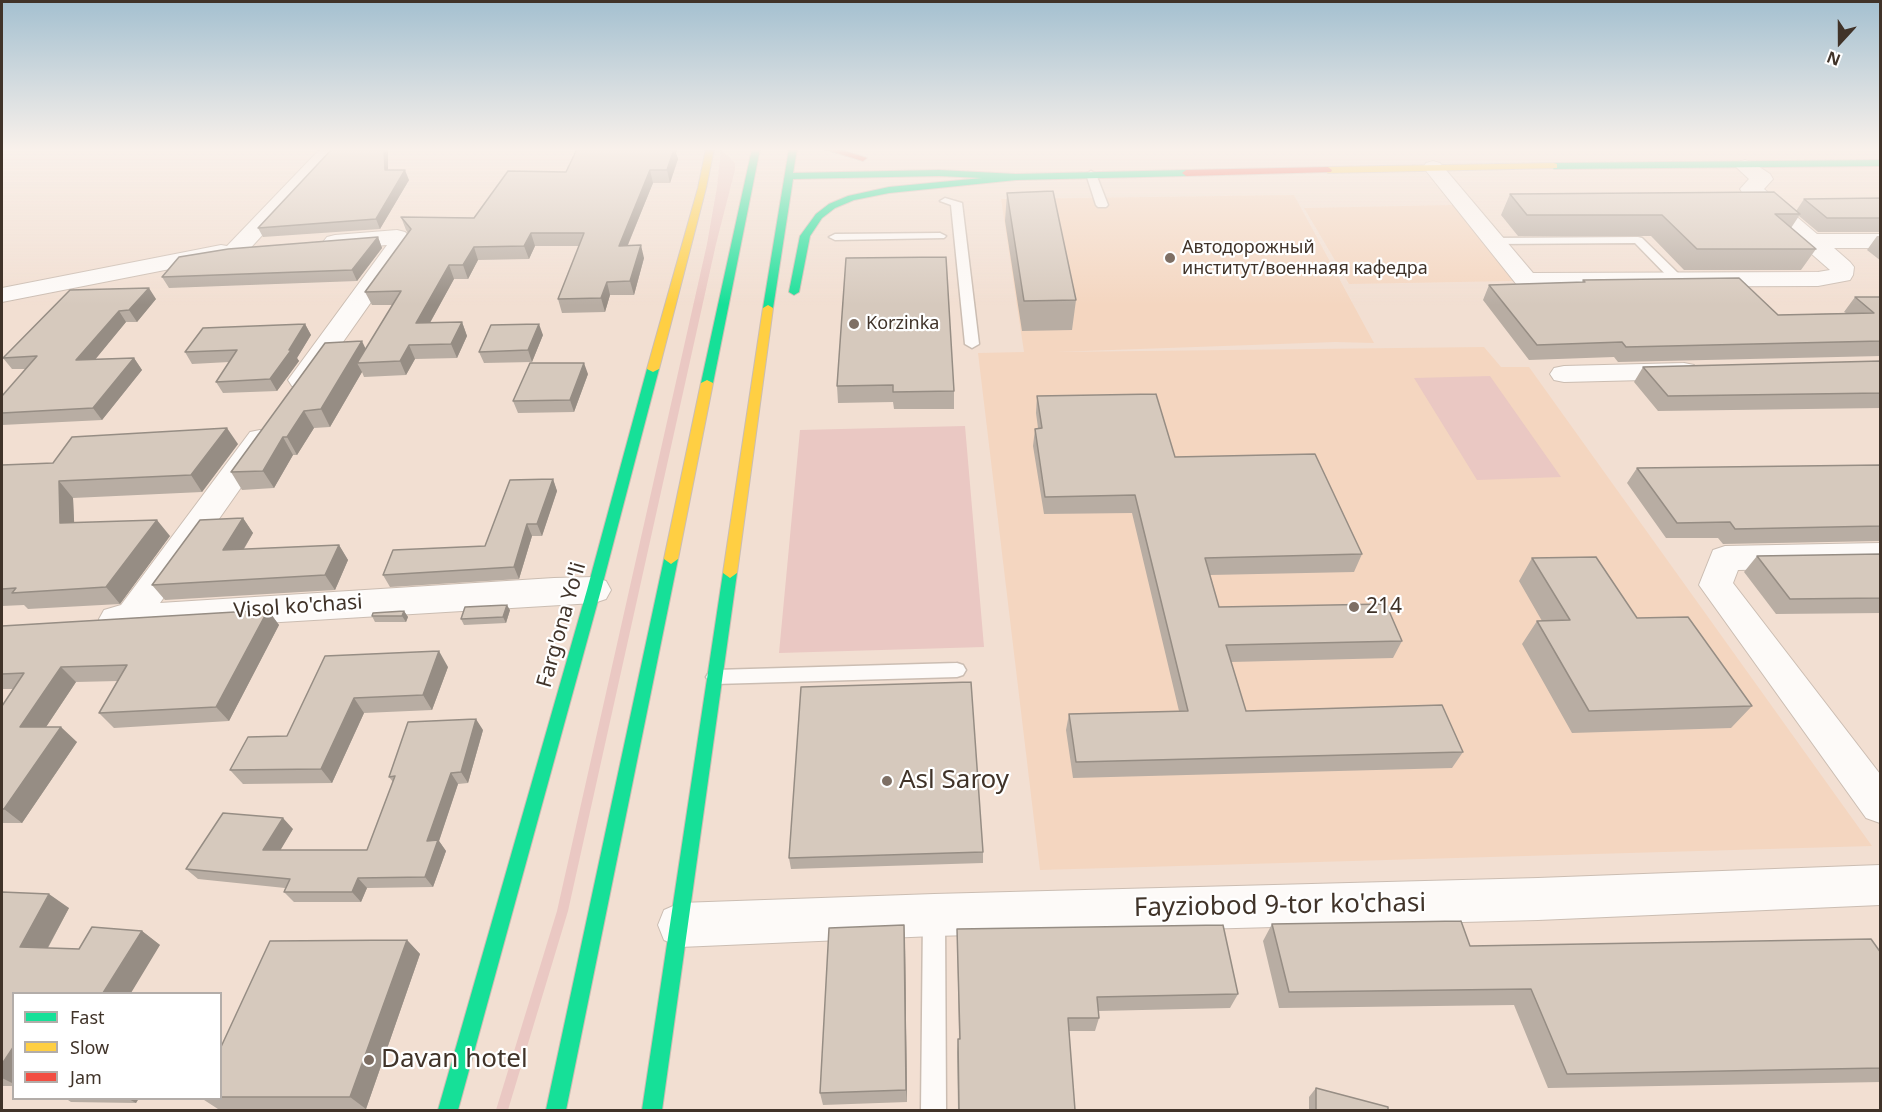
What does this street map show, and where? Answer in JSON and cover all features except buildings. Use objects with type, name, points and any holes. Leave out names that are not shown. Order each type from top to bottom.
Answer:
[{"type":"main road","name":"Farg'ona Yo'li","points":[[448,1110],[594,590],[699,201]]},
{"type":"main road","points":[[556,1110],[757,201]]},
{"type":"main road","points":[[652,1110],[785,201]]},
{"type":"main road","points":[[763,342],[793,294],[805,236],[827,209],[845,201]]},
{"type":"main road","points":[[763,342],[784,291],[799,221]]},
{"type":"street","points":[[237,249],[282,201]]},
{"type":"street","points":[[1461,201],[1526,280],[1818,279],[1841,275],[1842,267],[1765,201]]},
{"type":"street","points":[[131,618],[402,241],[397,237],[317,243]]},
{"type":"street","points":[[1814,241],[1881,241]]},
{"type":"street","points":[[2,295],[237,249],[271,247]]},
{"type":"street","points":[[1564,374],[1705,371]]},
{"type":"street","points":[[1881,555],[1725,558],[1716,585],[1881,805]]},
{"type":"street","name":"Visol ko'chasi","points":[[85,621],[594,590]]},
{"type":"street","name":"Fayziobod 9-tor ko'chasi","points":[[680,925],[934,915],[1538,900],[1881,885]]},
{"type":"lane","points":[[945,201],[956,203],[972,345]]},
{"type":"lane","points":[[1101,201],[1102,205]]},
{"type":"lane","points":[[835,237],[940,236]]},
{"type":"lane","points":[[1494,241],[1638,240],[1677,279]]},
{"type":"lane","points":[[715,677],[957,670]]},
{"type":"lane","points":[[933,1110],[934,915]]},
{"type":"shaded area","points":[[715,201],[727,201],[568,911],[508,1110],[496,1110],[557,911],[707,244]]},
{"type":"shaded area","name":"214","points":[[1001,201],[1297,201],[1374,343],[1335,342],[1056,352],[1484,347],[1501,367],[1529,367],[1872,846],[1040,870],[978,353],[1024,352]]},
{"type":"shaded area","points":[[1453,205],[1514,281],[1349,284],[1304,208]]},
{"type":"shaded area","points":[[1490,376],[1561,477],[1477,480],[1414,378]]},
{"type":"shaded area","points":[[965,426],[984,647],[779,653],[800,430]]},
{"type":"traffic: fast","points":[[707,383],[745,201]]},
{"type":"traffic: fast","points":[[768,308],[785,201]]},
{"type":"traffic: fast","points":[[794,292],[805,236],[819,216],[832,206],[844,201]]},
{"type":"traffic: fast","points":[[448,1110],[594,590],[653,369]]},
{"type":"traffic: fast","points":[[556,1110],[671,559]]},
{"type":"traffic: fast","points":[[652,1110],[730,573]]},
{"type":"traffic: slow","points":[[653,369],[699,201]]},
{"type":"traffic: slow","points":[[730,573],[768,308]]},
{"type":"traffic: slow","points":[[671,559],[707,383]]},
{"type":"place","name":"Автодорожный институт/военнаяя кафедра","points":[[1170,258]]},
{"type":"place","name":"Korzinka","points":[[854,324]]},
{"type":"place","name":"214","points":[[1354,607]]},
{"type":"place","name":"Asl Saroy","points":[[887,781]]},
{"type":"place","name":"Davan hotel","points":[[369,1060]]}]
